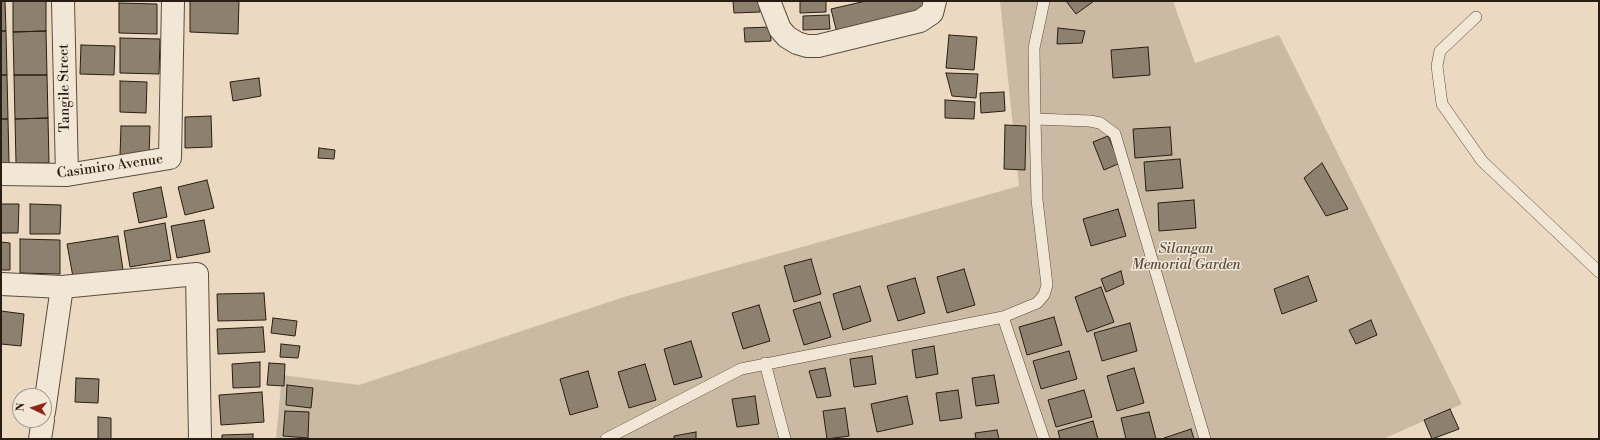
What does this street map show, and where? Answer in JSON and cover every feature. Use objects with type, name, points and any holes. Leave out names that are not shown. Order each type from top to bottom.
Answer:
[{"type":"street","name":"Tangile Street","points":[[63,1],[67,176]]},
{"type":"street","name":"Casimiro Avenue","points":[[1,174],[67,176],[170,158],[173,1]]},
{"type":"street","points":[[769,1],[780,29],[787,37],[797,43],[807,46],[818,46],[920,21],[932,13],[935,1]]},
{"type":"street","points":[[1,284],[62,286],[198,274],[200,439]]},
{"type":"street","points":[[47,388],[62,286]]},
{"type":"street","points":[[40,439],[42,428]]},
{"type":"lane","points":[[606,439],[741,369],[765,363],[1003,317],[1037,303],[1044,295],[1047,285],[1037,200],[1034,48],[1044,1]]},
{"type":"lane","points":[[1476,17],[1440,51],[1437,66],[1442,104],[1482,161],[1599,272]]},
{"type":"lane","points":[[1035,119],[1090,121],[1100,123],[1115,134],[1205,439]]},
{"type":"lane","points":[[1003,317],[1044,439]]},
{"type":"lane","points":[[765,363],[785,439]]},
{"type":"green space","name":"Silangan Memorial Garden","points":[[1000,1],[1173,1],[1195,63],[1279,35],[1462,404],[1383,439],[276,439],[282,375],[359,385],[624,297],[1019,186]]},
{"type":"building","points":[[1,1],[5,1],[6,31],[1,31]]},
{"type":"building","points":[[13,1],[46,1],[46,31],[13,32]]},
{"type":"building","points":[[190,1],[239,1],[238,34],[190,32]]},
{"type":"building","points":[[733,1],[760,1],[760,12],[734,13]]},
{"type":"building","points":[[800,1],[826,1],[826,12],[800,13]]},
{"type":"building","points":[[866,1],[924,1],[927,12],[837,33],[831,9]]},
{"type":"building","points":[[1066,1],[1094,1],[1076,14]]},
{"type":"building","points":[[119,3],[157,4],[157,34],[119,33]]},
{"type":"building","points":[[829,15],[830,29],[803,30],[803,16]]},
{"type":"building","points":[[770,27],[771,41],[745,42],[744,28]]},
{"type":"building","points":[[1058,28],[1085,31],[1082,43],[1057,44]]},
{"type":"building","points":[[1,31],[6,31],[7,75],[1,75]]},
{"type":"building","points":[[46,31],[47,75],[14,75],[13,32]]},
{"type":"building","points":[[949,35],[977,37],[974,70],[946,68]]},
{"type":"building","points":[[120,38],[160,39],[159,74],[120,73]]},
{"type":"building","points":[[81,45],[115,46],[114,75],[80,74]]},
{"type":"building","points":[[1148,47],[1150,75],[1113,78],[1111,50]]},
{"type":"building","points":[[946,73],[978,74],[976,98],[952,96]]},
{"type":"building","points":[[1,75],[7,75],[8,119],[1,119]]},
{"type":"building","points":[[14,75],[47,75],[48,118],[15,119]]},
{"type":"building","points":[[259,78],[261,96],[233,101],[230,82]]},
{"type":"building","points":[[120,81],[147,82],[146,113],[120,112]]},
{"type":"building","points":[[1004,92],[1005,111],[981,113],[980,93]]},
{"type":"building","points":[[945,100],[975,102],[974,119],[945,118]]},
{"type":"building","points":[[211,116],[212,147],[185,148],[185,117]]},
{"type":"building","points":[[48,118],[49,163],[16,163],[15,119]]},
{"type":"building","points":[[1,119],[8,119],[9,163],[1,163]]},
{"type":"building","points":[[1005,125],[1026,126],[1025,170],[1004,169]]},
{"type":"building","points":[[121,126],[150,126],[149,157],[120,156]]},
{"type":"building","points":[[1170,127],[1172,155],[1135,158],[1133,129]]},
{"type":"building","points":[[1108,136],[1120,163],[1104,170],[1093,142]]},
{"type":"building","points":[[319,148],[335,150],[334,159],[318,158]]},
{"type":"building","points":[[1180,159],[1183,188],[1146,191],[1144,162]]},
{"type":"building","points":[[1322,163],[1348,209],[1326,216],[1304,178]]},
{"type":"building","points":[[207,180],[214,208],[185,215],[178,187]]},
{"type":"building","points":[[161,187],[167,217],[139,223],[133,193]]},
{"type":"building","points":[[1194,200],[1196,228],[1159,231],[1158,203]]},
{"type":"building","points":[[1,204],[19,204],[18,233],[1,233]]},
{"type":"building","points":[[30,204],[61,205],[60,234],[30,234]]},
{"type":"building","points":[[1118,209],[1126,236],[1091,246],[1083,219]]},
{"type":"building","points":[[204,220],[210,252],[177,258],[171,226]]},
{"type":"building","points":[[165,223],[171,260],[130,267],[124,231]]},
{"type":"building","points":[[118,236],[123,270],[73,277],[67,244]]},
{"type":"building","points":[[20,239],[60,240],[60,274],[20,273]]},
{"type":"building","points":[[1,242],[10,243],[10,270],[1,270]]},
{"type":"building","points":[[811,259],[821,294],[794,302],[784,266]]},
{"type":"building","points":[[964,269],[975,305],[947,313],[937,277]]},
{"type":"building","points":[[1121,271],[1124,284],[1106,292],[1101,279]]},
{"type":"building","points":[[1308,276],[1317,301],[1282,314],[1274,289]]},
{"type":"building","points":[[915,278],[925,313],[898,321],[887,286]]},
{"type":"building","points":[[860,286],[871,321],[843,330],[833,294]]},
{"type":"building","points":[[1101,287],[1114,322],[1087,332],[1075,297]]},
{"type":"building","points":[[264,293],[266,320],[218,321],[217,294]]},
{"type":"building","points":[[820,302],[831,337],[804,345],[793,310]]},
{"type":"building","points":[[759,305],[770,341],[743,349],[732,313]]},
{"type":"building","points":[[1,311],[24,314],[21,346],[1,344]]},
{"type":"building","points":[[1054,317],[1062,345],[1027,355],[1019,327]]},
{"type":"building","points":[[273,318],[297,321],[295,336],[271,333]]},
{"type":"building","points":[[1371,320],[1377,335],[1356,344],[1349,330]]},
{"type":"building","points":[[1130,323],[1137,351],[1102,361],[1094,333]]},
{"type":"building","points":[[263,327],[265,352],[218,354],[217,329]]},
{"type":"building","points":[[691,341],[702,377],[674,385],[664,349]]},
{"type":"building","points":[[281,344],[300,346],[298,358],[280,357]]},
{"type":"building","points":[[934,346],[938,374],[916,378],[912,350]]},
{"type":"building","points":[[1069,351],[1077,379],[1041,389],[1033,361]]},
{"type":"building","points":[[872,356],[876,384],[854,387],[850,359]]},
{"type":"building","points":[[260,362],[260,387],[233,388],[232,364]]},
{"type":"building","points":[[269,363],[285,364],[284,386],[267,385]]},
{"type":"building","points":[[645,364],[656,400],[629,408],[618,372]]},
{"type":"building","points":[[825,368],[831,396],[817,398],[809,371]]},
{"type":"building","points":[[1134,368],[1144,403],[1117,411],[1107,376]]},
{"type":"building","points":[[588,371],[598,407],[570,415],[560,379]]},
{"type":"building","points":[[994,375],[999,403],[976,406],[972,378]]},
{"type":"building","points":[[76,378],[99,379],[98,403],[75,402]]},
{"type":"building","points":[[287,385],[313,388],[311,408],[286,405]]},
{"type":"building","points":[[958,390],[962,418],[940,421],[936,393]]},
{"type":"building","points":[[1084,390],[1092,417],[1056,427],[1048,400]]},
{"type":"building","points":[[262,392],[264,422],[221,425],[219,395]]},
{"type":"building","points":[[755,396],[759,424],[737,427],[732,399]]},
{"type":"building","points":[[907,396],[913,424],[877,432],[871,404]]},
{"type":"building","points":[[845,408],[849,436],[827,439],[823,411]]},
{"type":"building","points":[[1450,409],[1459,429],[1432,439],[1424,420]]},
{"type":"building","points":[[285,411],[309,412],[308,438],[283,436]]},
{"type":"building","points":[[1149,412],[1156,439],[1126,439],[1121,418]]},
{"type":"building","points":[[98,417],[111,418],[111,439],[98,439]]},
{"type":"building","points":[[1093,421],[1098,439],[1060,439],[1058,431]]},
{"type":"building","points":[[1191,429],[1194,439],[1164,438]]},
{"type":"building","points":[[997,430],[999,439],[976,439],[975,433]]},
{"type":"building","points":[[696,432],[696,439],[674,439],[674,436]]},
{"type":"building","points":[[253,434],[253,439],[222,439],[222,435]]}]
